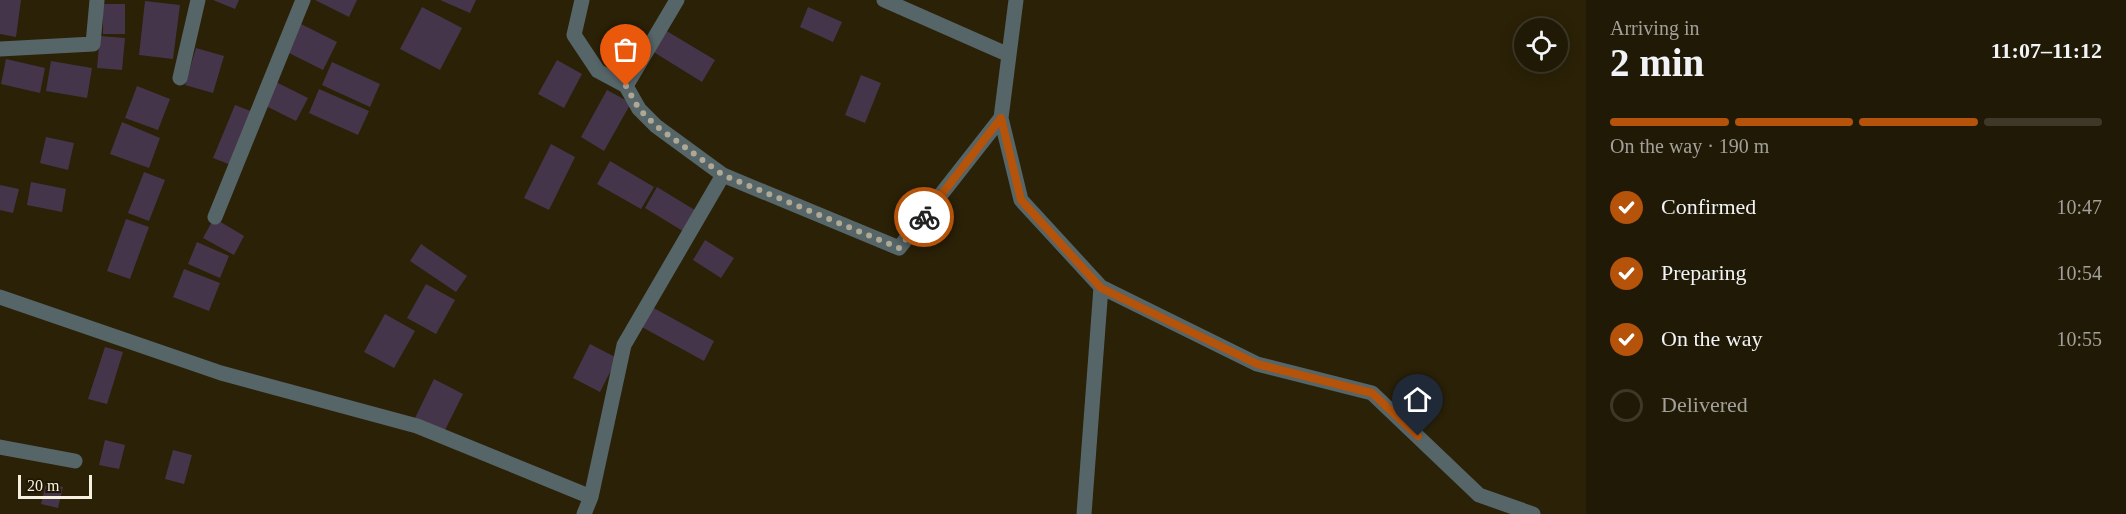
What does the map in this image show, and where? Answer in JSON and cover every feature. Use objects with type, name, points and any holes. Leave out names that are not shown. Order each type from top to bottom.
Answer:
[{"type":"street","points":[[0,49],[93,44],[97,0]]},
{"type":"street","points":[[180,78],[198,0]]},
{"type":"street","points":[[215,217],[303,0]]},
{"type":"street","points":[[582,0],[574,35],[598,70],[626,86],[639,109],[656,126],[723,175],[899,248],[1001,118]]},
{"type":"street","points":[[626,86],[677,0]]},
{"type":"street","points":[[884,0],[1009,55]]},
{"type":"street","points":[[1016,0],[1001,118],[1021,200],[1101,288],[1257,364],[1372,393],[1479,495],[1533,514]]},
{"type":"street","points":[[584,514],[591,497],[624,345],[723,175]]},
{"type":"street","points":[[1084,514],[1101,288]]},
{"type":"street","points":[[0,297],[221,373],[417,426],[591,497]]},
{"type":"street","points":[[0,447],[75,461]]},
{"type":"building","points":[[0,0],[21,0],[16,37],[0,34]]},
{"type":"building","points":[[213,0],[239,0],[235,9]]},
{"type":"building","points":[[315,0],[357,0],[349,17]]},
{"type":"building","points":[[440,0],[476,0],[470,13]]},
{"type":"building","points":[[145,1],[180,5],[173,59],[139,55]]},
{"type":"building","points":[[103,4],[125,4],[125,34],[103,34]]},
{"type":"building","points":[[422,7],[462,28],[440,70],[400,49]]},
{"type":"building","points":[[808,7],[842,22],[833,42],[800,27]]},
{"type":"building","points":[[301,24],[337,42],[323,70],[287,52]]},
{"type":"building","points":[[665,30],[715,60],[702,82],[652,51]]},
{"type":"building","points":[[100,36],[125,38],[122,70],[97,68]]},
{"type":"building","points":[[196,48],[224,56],[213,93],[185,85]]},
{"type":"building","points":[[6,59],[45,68],[40,93],[1,84]]},
{"type":"building","points":[[557,60],[582,74],[564,108],[538,94]]},
{"type":"building","points":[[51,61],[92,68],[87,98],[46,91]]},
{"type":"building","points":[[332,62],[380,84],[370,107],[322,85]]},
{"type":"building","points":[[861,75],[881,83],[865,123],[845,115]]},
{"type":"building","points":[[276,82],[308,98],[296,121],[264,105]]},
{"type":"building","points":[[137,86],[170,99],[158,130],[125,118]]},
{"type":"building","points":[[319,89],[369,111],[358,135],[309,113]]},
{"type":"building","points":[[607,90],[631,103],[604,151],[581,137]]},
{"type":"building","points":[[235,105],[253,112],[231,165],[213,158]]},
{"type":"building","points":[[122,122],[160,138],[149,168],[110,154]]},
{"type":"building","points":[[46,137],[74,143],[68,170],[40,163]]},
{"type":"building","points":[[551,144],[575,157],[549,210],[524,198]]},
{"type":"building","points":[[610,161],[654,187],[641,209],[597,184]]},
{"type":"building","points":[[144,172],[165,180],[149,221],[128,213]]},
{"type":"building","points":[[31,182],[66,189],[62,212],[27,205]]},
{"type":"building","points":[[0,185],[19,189],[13,213],[0,210]]},
{"type":"building","points":[[657,187],[698,212],[686,233],[645,208]]},
{"type":"building","points":[[214,218],[244,236],[234,255],[203,238]]},
{"type":"building","points":[[126,219],[149,227],[130,279],[107,271]]},
{"type":"building","points":[[705,240],[734,258],[721,278],[693,260]]},
{"type":"building","points":[[197,242],[229,256],[220,278],[188,264]]},
{"type":"building","points":[[421,244],[467,276],[456,292],[410,261]]},
{"type":"building","points":[[184,269],[220,283],[209,311],[173,297]]},
{"type":"building","points":[[426,284],[455,300],[436,334],[407,318]]},
{"type":"building","points":[[650,306],[714,341],[704,361],[640,326]]},
{"type":"building","points":[[385,314],[415,331],[394,368],[364,352]]},
{"type":"building","points":[[590,344],[617,358],[600,392],[573,378]]},
{"type":"building","points":[[105,347],[123,352],[107,404],[88,399]]},
{"type":"building","points":[[434,379],[463,394],[443,434],[414,420]]},
{"type":"building","points":[[105,440],[125,445],[119,469],[99,465]]},
{"type":"building","points":[[173,450],[192,455],[184,484],[165,479]]},
{"type":"building","points":[[46,483],[63,487],[58,508],[41,504]]},
{"type":"way so far","points":[[626,86],[639,109],[656,126],[723,175],[899,248],[924,217]]},
{"type":"route","points":[[924,217],[1001,118],[1021,200],[1101,288],[1257,364],[1372,393],[1418,436]]}]
